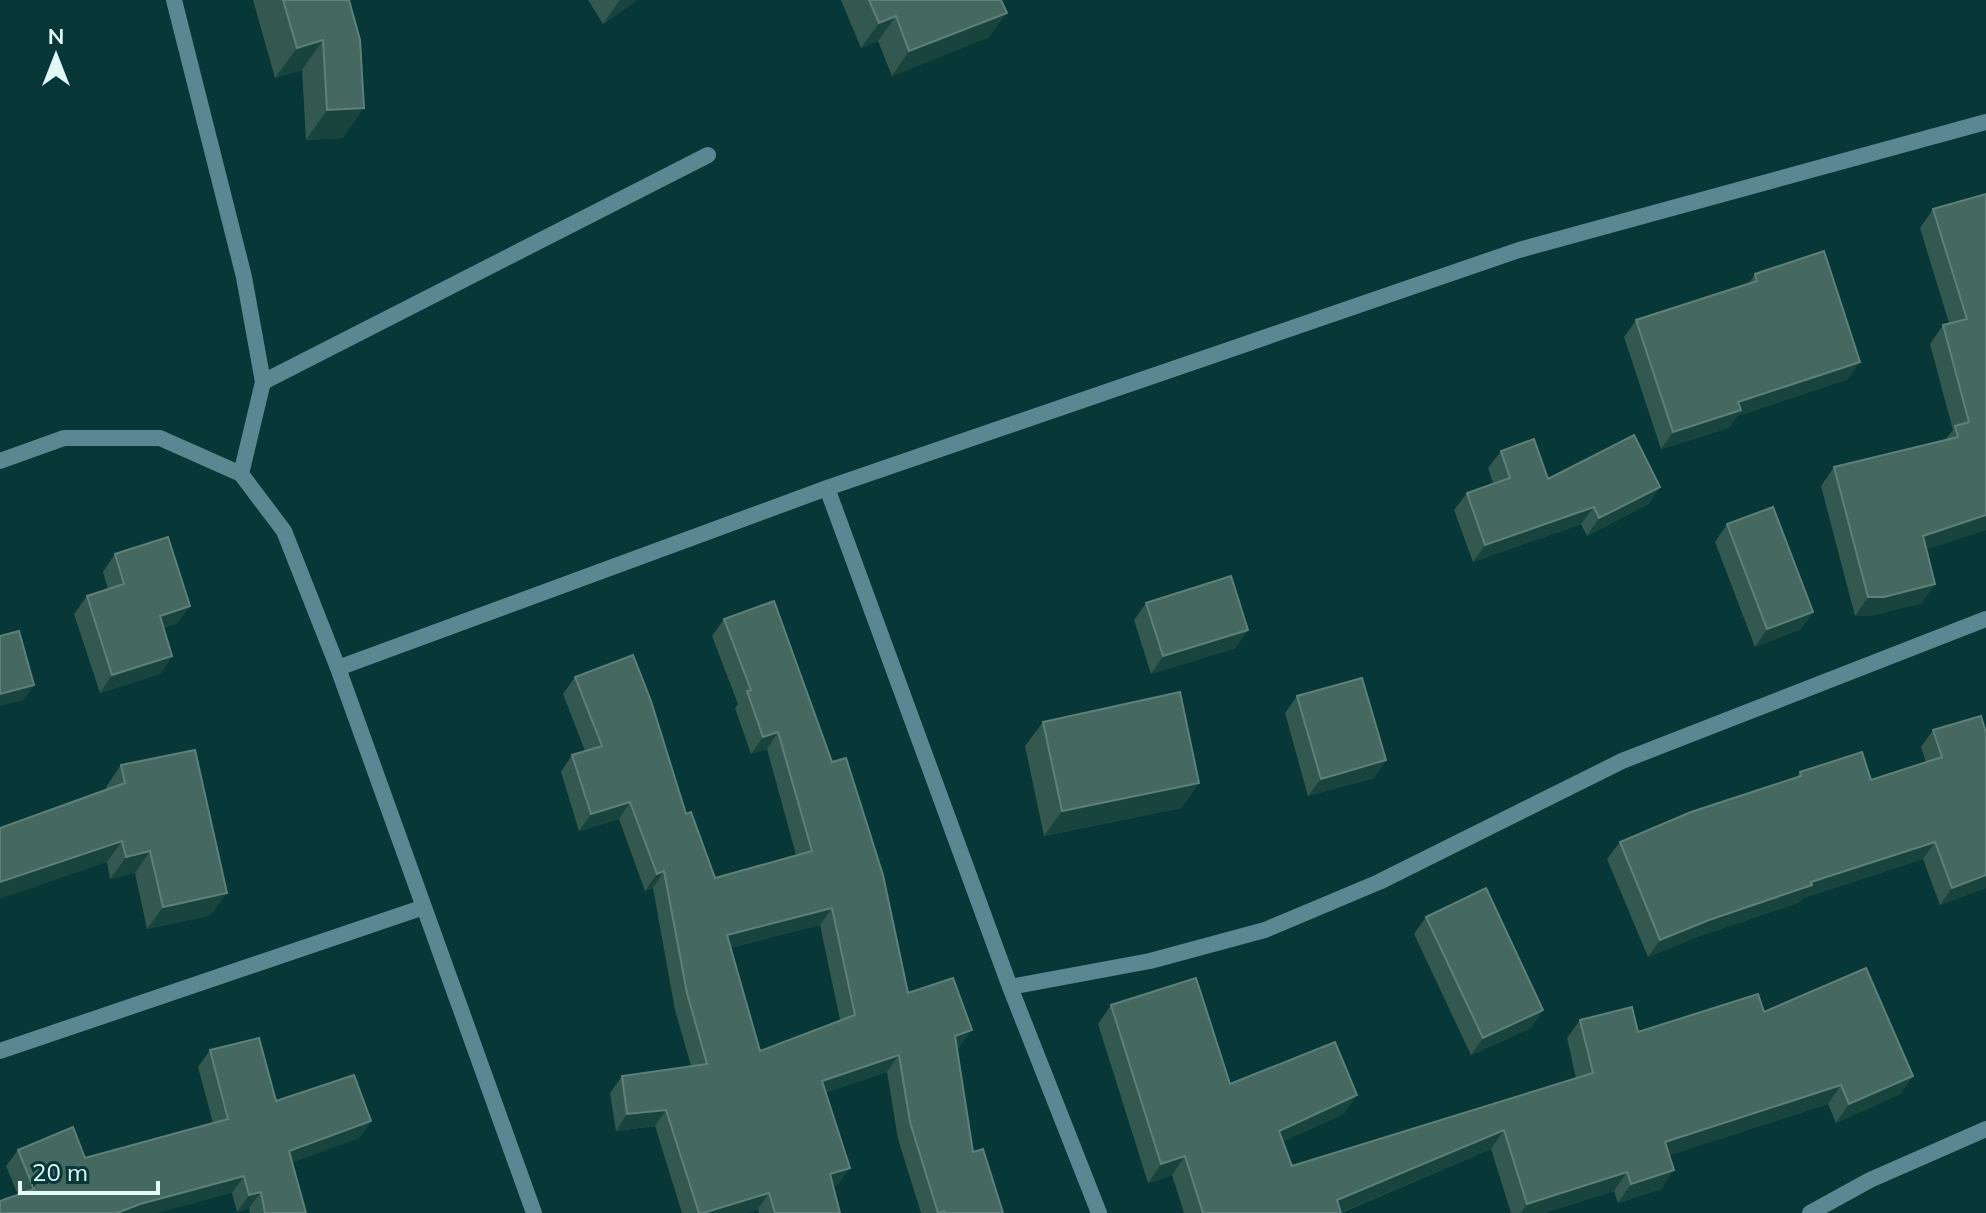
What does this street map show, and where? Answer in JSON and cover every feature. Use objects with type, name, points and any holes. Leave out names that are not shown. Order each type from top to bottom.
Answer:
[{"type":"street","points":[[174,0],[244,277],[263,382],[241,474]]},
{"type":"street","points":[[338,668],[827,488],[1519,250],[1986,122]]},
{"type":"street","points":[[263,382],[708,155]]},
{"type":"street","points":[[0,461],[64,438],[160,438],[241,474],[284,531],[338,668],[534,1213]]},
{"type":"street","points":[[827,488],[1010,987],[1099,1213]]},
{"type":"street","points":[[1010,987],[1150,961],[1265,930],[1379,882],[1622,761],[1986,619]]},
{"type":"street","points":[[0,1051],[424,907]]},
{"type":"street","points":[[1810,1213],[1870,1180],[1986,1129]]},
{"type":"building","points":[[283,0],[349,0],[360,40],[364,108],[327,110],[323,40],[297,48]]},
{"type":"building","points":[[869,0],[1001,0],[1007,13],[909,51],[896,16],[879,23]]},
{"type":"building","points":[[1986,194],[1986,515],[1923,536],[1935,584],[1884,597],[1868,597],[1834,467],[1958,437],[1955,426],[1969,422],[1943,325],[1967,319],[1933,209]]},
{"type":"building","points":[[1824,251],[1860,362],[1738,402],[1741,410],[1673,432],[1636,320],[1757,281],[1755,274]]},
{"type":"building","points":[[1634,435],[1660,487],[1599,518],[1594,507],[1485,545],[1467,493],[1510,478],[1501,451],[1534,439],[1548,479]]},
{"type":"building","points":[[1773,507],[1813,612],[1767,629],[1727,524]]},
{"type":"building","points":[[168,537],[190,606],[160,616],[172,656],[112,675],[87,596],[124,584],[115,554]]},
{"type":"building","points":[[1231,576],[1248,630],[1163,656],[1146,603]]},
{"type":"building","points":[[774,601],[832,762],[846,758],[883,875],[908,993],[953,978],[972,1030],[955,1036],[973,1152],[983,1149],[1003,1213],[938,1213],[910,1122],[899,1055],[822,1081],[850,1168],[830,1174],[840,1213],[775,1213],[769,1193],[699,1213],[666,1110],[627,1114],[622,1076],[707,1064],[687,993],[664,871],[657,874],[630,802],[591,814],[572,755],[602,746],[575,677],[633,655],[651,701],[686,814],[691,812],[715,878],[812,851],[778,732],[763,737],[747,691],[751,690],[724,619]],"holes":[[[832,908],[855,1015],[760,1051],[727,935]]]},
{"type":"building","points":[[19,631],[34,685],[0,694],[0,636]]},
{"type":"building","points":[[1362,678],[1386,760],[1321,779],[1297,696]]},
{"type":"building","points":[[1180,692],[1199,783],[1062,811],[1043,722]]},
{"type":"building","points":[[1981,716],[1986,733],[1986,875],[1952,888],[1935,842],[1811,882],[1812,885],[1660,940],[1620,842],[1691,812],[1801,776],[1800,772],[1862,752],[1871,780],[1942,757],[1933,730]]},
{"type":"building","points":[[195,750],[227,893],[163,907],[150,851],[126,857],[122,841],[0,882],[0,828],[125,783],[121,765]]},
{"type":"building","points":[[1486,888],[1543,1010],[1483,1038],[1426,917]]},
{"type":"building","points":[[1866,968],[1913,1076],[1849,1104],[1841,1085],[1665,1142],[1674,1170],[1631,1184],[1627,1172],[1527,1204],[1504,1130],[1337,1200],[1341,1213],[1203,1213],[1185,1156],[1161,1164],[1111,1005],[1196,978],[1230,1084],[1335,1042],[1357,1095],[1279,1131],[1292,1166],[1593,1073],[1580,1020],[1632,1007],[1638,1032],[1758,994],[1764,1012]]},
{"type":"building","points":[[259,1038],[276,1101],[354,1075],[371,1121],[289,1151],[306,1213],[265,1213],[261,1192],[249,1195],[244,1176],[117,1213],[0,1213],[0,1201],[34,1189],[18,1150],[73,1127],[85,1158],[228,1119],[210,1050]]}]
